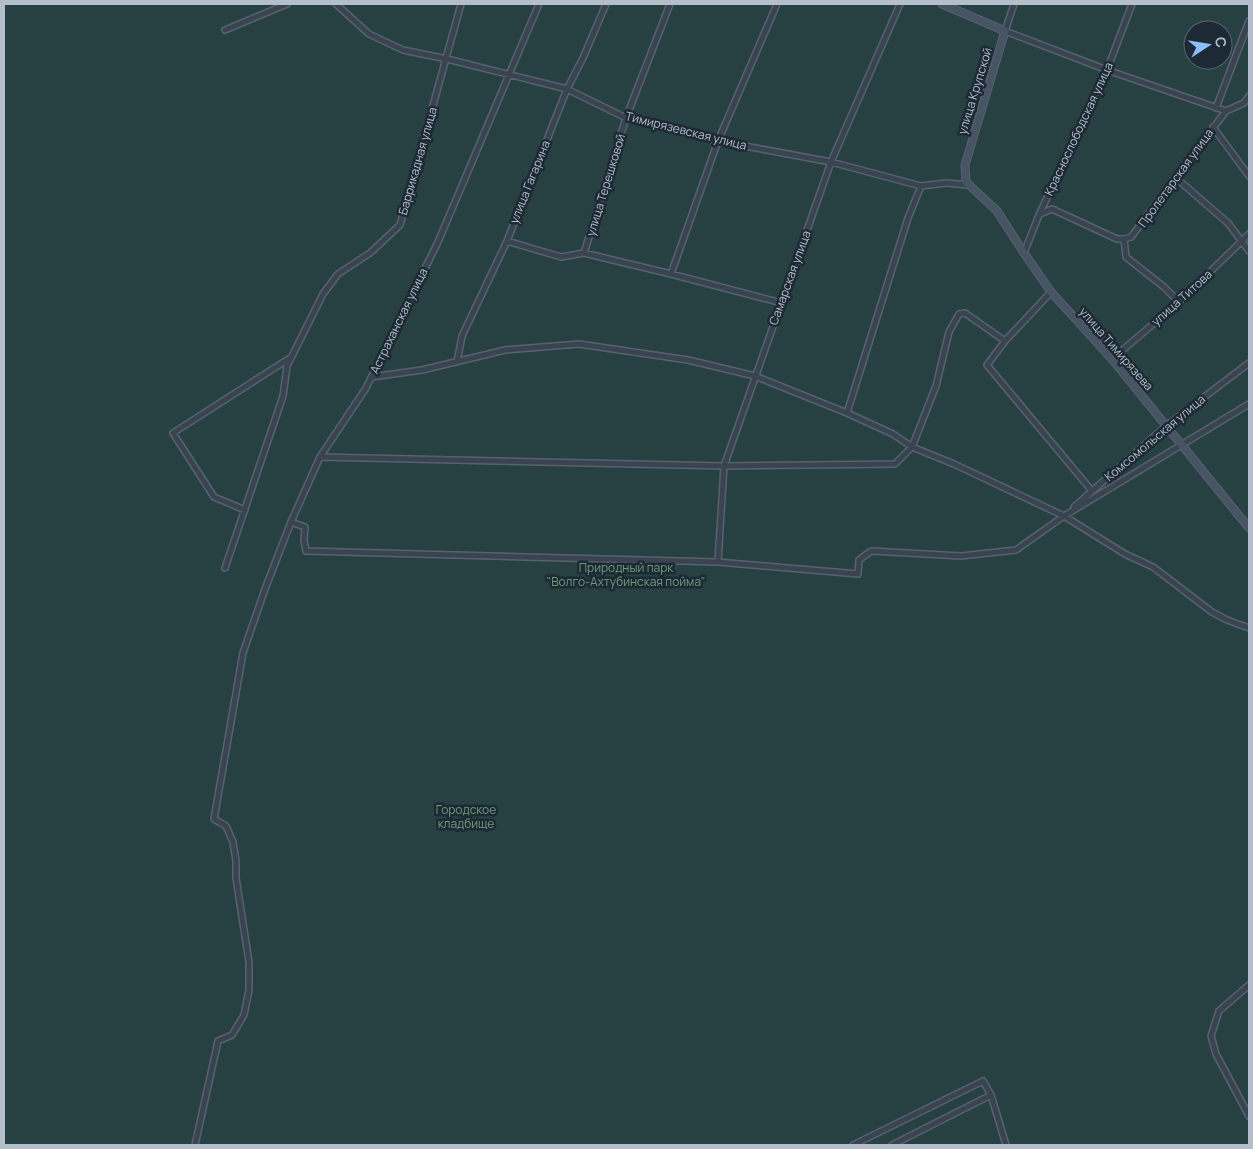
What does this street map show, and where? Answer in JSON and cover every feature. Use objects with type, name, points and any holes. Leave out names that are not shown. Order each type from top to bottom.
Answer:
[{"type":"street","points":[[225,30],[287,4]]},
{"type":"street","name":"Тимирязевская улица","points":[[336,4],[369,34],[403,50],[447,59],[567,90],[626,118],[718,141],[831,162],[921,186],[946,183],[968,185]]},
{"type":"street","name":"Баррикадная улица","points":[[225,568],[283,396],[287,366],[323,294],[338,274],[370,253],[400,225],[461,4]]},
{"type":"street","name":"Астраханская улица","points":[[195,1145],[218,1041],[233,1034],[244,1015],[249,990],[249,962],[236,878],[233,843],[226,826],[214,819],[243,654],[291,522],[320,456],[372,377],[438,242],[539,4]]},
{"type":"street","name":"улица Гагарина","points":[[457,362],[462,336],[506,241],[567,90],[606,4]]},
{"type":"street","name":"улица Терешковой","points":[[584,253],[626,118],[670,4]]},
{"type":"street","points":[[672,274],[718,141],[778,4]]},
{"type":"street","name":"Самарская улица","points":[[718,562],[724,466],[831,162],[900,4]]},
{"type":"street","points":[[942,4],[1107,70],[1226,111],[1244,103],[1249,96]]},
{"type":"street","name":"улица Крупской","points":[[968,185],[965,177],[965,165],[1014,4]]},
{"type":"street","name":"Краснослободская улица","points":[[1024,253],[1039,214],[1107,70],[1132,4]]},
{"type":"street","points":[[1216,108],[1249,21]]},
{"type":"street","name":"Пролетарская улица","points":[[1124,240],[1136,231],[1226,111]]},
{"type":"street","points":[[1213,127],[1249,176]]},
{"type":"street","points":[[1176,178],[1228,223],[1249,252]]},
{"type":"street","name":"улица Тимирязева","points":[[968,185],[997,210],[1051,292],[1112,359],[1249,528]]},
{"type":"street","points":[[847,413],[908,218],[921,186]]},
{"type":"street","points":[[1039,214],[1052,209],[1117,240],[1124,240],[1126,257],[1164,287],[1179,302]]},
{"type":"street","name":"улица Титова","points":[[1112,359],[1179,302],[1249,234]]},
{"type":"street","points":[[506,241],[561,257],[584,253],[782,303]]},
{"type":"street","points":[[1051,292],[1005,341],[987,365],[1092,491]]},
{"type":"street","points":[[320,456],[724,466],[895,464],[912,447],[936,386],[948,332],[959,314],[966,313],[1005,341]]},
{"type":"street","points":[[372,377],[422,370],[505,350],[579,344],[688,360],[755,376],[847,413],[893,434],[912,447],[954,464],[1064,516],[1125,554],[1153,567],[1212,612],[1249,628]]},
{"type":"street","points":[[245,510],[214,497],[173,433],[293,356]]},
{"type":"street","name":"Комсомольская улица","points":[[1064,516],[1166,426],[1249,363]]},
{"type":"street","points":[[291,522],[305,527],[304,540],[306,551],[718,562],[858,574],[859,560],[871,551],[961,556],[1016,550],[1064,516],[1249,404]]},
{"type":"street","points":[[1249,985],[1219,1011],[1211,1036],[1216,1054],[1249,1116]]},
{"type":"street","points":[[853,1145],[983,1081],[991,1095],[1006,1145]]},
{"type":"street","points":[[892,1145],[991,1095]]},
{"type":"green space","name":"Природный парк \"Волго-Ахтубинская пойма\"","points":[[4,4],[1249,4],[1249,1145],[4,1145]]},
{"type":"park label","name":"Городское кладбище","points":[[466,817]]}]
